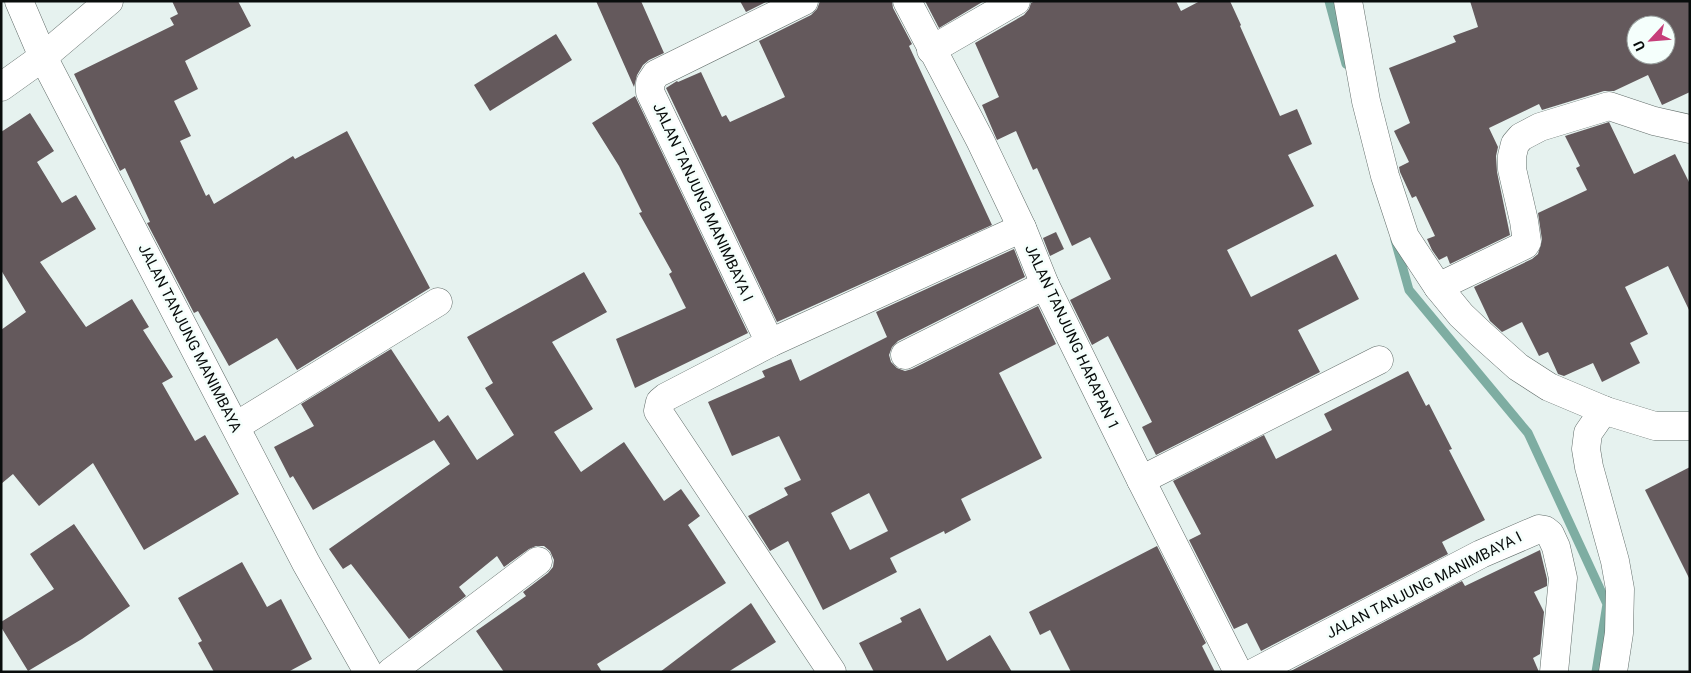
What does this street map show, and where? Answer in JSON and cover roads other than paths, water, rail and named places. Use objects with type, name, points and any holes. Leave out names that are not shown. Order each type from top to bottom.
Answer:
[{"type":"street","name":"JALAN TANJUNG MANIMBAYA","points":[[20,1],[43,57],[306,562],[368,672]]},
{"type":"street","points":[[1,87],[43,57],[109,1]]},
{"type":"street","name":"JALAN TANJUNG MANIMBAYA I","points":[[770,343],[650,92],[650,83],[656,74],[804,1]]},
{"type":"street","name":"JALAN TANJUNG HARAPAN 1","points":[[907,1],[931,50],[980,140],[1022,228],[1045,285],[1238,672]]},
{"type":"street","points":[[931,50],[1016,1]]},
{"type":"street","points":[[1348,1],[1366,100],[1385,176],[1406,237],[1438,287],[1461,315],[1518,367],[1549,387],[1604,410],[1655,426],[1690,426]]},
{"type":"street","points":[[1438,287],[1525,245],[1527,242],[1512,169],[1512,156],[1516,144],[1521,137],[1540,127],[1609,106],[1654,121],[1690,129]]},
{"type":"street","points":[[832,672],[658,411],[660,402],[666,397],[770,343],[1022,228]]},
{"type":"street","points":[[905,355],[1045,285]]},
{"type":"street","points":[[236,426],[438,302]]},
{"type":"street","points":[[1141,480],[1379,360]]},
{"type":"street","points":[[1604,410],[1588,433],[1586,450],[1615,561],[1620,589],[1619,633],[1613,672]]},
{"type":"street","name":"JALAN TANJUNG MANIMBAYA I","points":[[1255,672],[1481,554],[1539,529],[1545,530],[1553,541],[1563,578],[1554,672]]},
{"type":"street","points":[[391,672],[538,561]]},
{"type":"waterway","points":[[1329,1],[1346,64]]},
{"type":"waterway","points":[[1395,240],[1409,290],[1528,433],[1607,604],[1596,672]]}]
